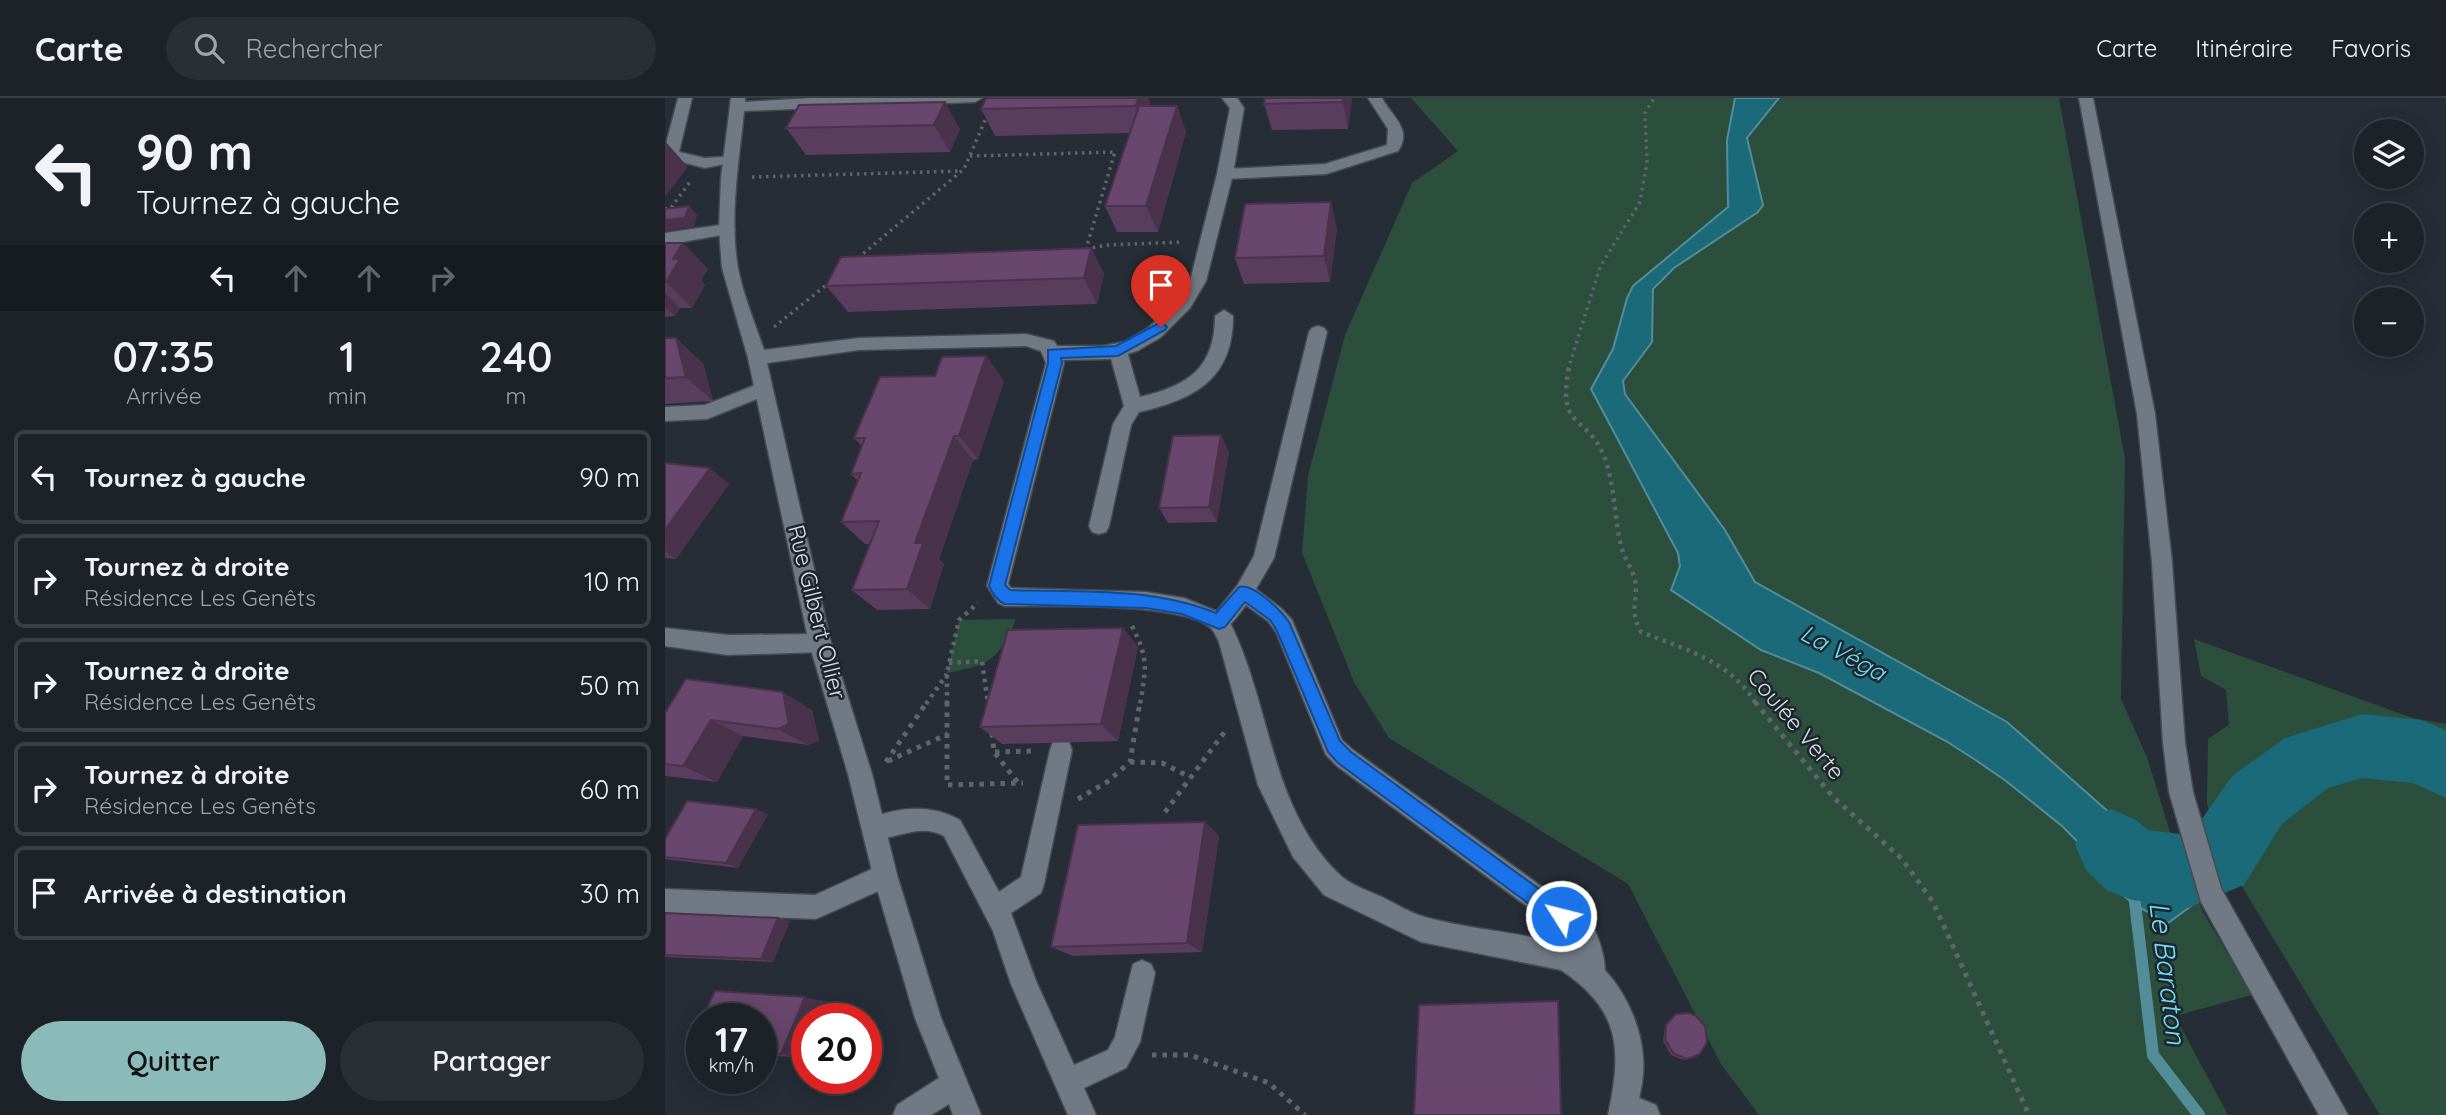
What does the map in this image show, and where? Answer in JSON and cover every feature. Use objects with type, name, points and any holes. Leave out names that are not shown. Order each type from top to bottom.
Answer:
[{"type":"street","points":[[685,98],[671,155],[730,168]]},
{"type":"street","points":[[737,102],[757,98]]},
{"type":"street","points":[[737,102],[975,98]]},
{"type":"street","points":[[1053,353],[1118,351],[1161,327],[1180,310],[1198,281],[1225,174],[1237,108],[1229,98]]},
{"type":"street","points":[[1225,174],[1326,169],[1393,148],[1398,142],[1398,133],[1375,98]]},
{"type":"street","points":[[2085,98],[2146,414],[2161,549],[2174,743],[2181,792],[2210,893],[2334,1115]]},
{"type":"street","name":"Rue Gilbert Ollier","points":[[737,102],[727,229],[730,268],[764,389],[820,643],[860,774],[885,875],[928,1018],[967,1115]]},
{"type":"street","points":[[665,239],[727,229]]},
{"type":"street","points":[[1133,405],[1172,396],[1201,378],[1223,349],[1224,316]]},
{"type":"street","points":[[1219,622],[1244,592],[1264,558],[1318,332]]},
{"type":"street","points":[[754,351],[859,344],[1026,340],[1048,346],[1055,363],[997,586],[1005,597],[1119,600],[1184,607],[1219,622],[1229,641],[1270,785],[1301,849],[1333,886],[1421,929],[1566,958],[1580,966],[1604,989],[1625,1023],[1630,1112]]},
{"type":"street","points":[[1099,526],[1122,424],[1133,405],[1118,351]]},
{"type":"street","points":[[665,414],[707,412],[764,389]]},
{"type":"street","points":[[1244,592],[1275,615],[1284,627],[1334,747],[1345,758],[1583,932],[1588,944],[1593,978]]},
{"type":"street","points":[[665,637],[728,645],[820,643]]},
{"type":"street","points":[[995,909],[1032,884],[1061,750]]},
{"type":"street","points":[[874,828],[909,820],[941,820],[952,828],[1004,926],[1024,984],[1082,1115]]},
{"type":"street","points":[[665,901],[816,907],[885,875]]},
{"type":"street","points":[[1068,1082],[1117,1059],[1127,1042],[1142,973]]},
{"type":"street","points":[[907,1115],[953,1085]]},
{"type":"path","name":"Coulée Verte","points":[[1654,98],[1645,113],[1647,163],[1640,202],[1601,267],[1570,362],[1564,392],[1571,417],[1598,444],[1605,458],[1621,548],[1635,581],[1633,617],[1641,632],[1707,657],[1746,686],[1761,712],[1833,797],[1902,859],[1933,902],[2029,1115]]},
{"type":"path","points":[[871,258],[858,258],[961,172],[989,110]]},
{"type":"path","points":[[970,156],[1115,152],[1086,248]]},
{"type":"path","points":[[665,209],[670,209],[705,163]]},
{"type":"path","points":[[730,168],[961,172]]},
{"type":"path","points":[[1071,254],[1086,248],[1107,245],[1209,241]]},
{"type":"path","points":[[754,351],[838,275]]},
{"type":"path","points":[[997,586],[959,620],[947,673],[947,785],[1053,783]]},
{"type":"path","points":[[1119,600],[1141,643],[1147,665],[1130,762]]},
{"type":"path","points":[[949,663],[982,661],[989,713]]},
{"type":"path","points":[[886,762],[947,673]]},
{"type":"path","points":[[1165,812],[1245,704]]},
{"type":"path","points":[[991,726],[995,752],[1019,784]]},
{"type":"path","points":[[860,774],[948,734]]},
{"type":"path","points":[[995,752],[1061,750]]},
{"type":"path","points":[[1048,810],[1086,796],[1130,762],[1156,760],[1177,766],[1190,777]]},
{"type":"path","points":[[1127,1042],[1153,1055],[1190,1055],[1269,1083],[1305,1115]]},
{"type":"green space","points":[[1411,98],[2059,98],[2125,459],[2121,699],[2147,757],[2174,845],[2203,912],[2252,995],[2175,1016],[2228,1115],[1759,1115],[1721,1064],[1628,884],[1389,738],[1354,682],[1302,553],[1308,476],[1345,335],[1412,183],[1458,151]]},
{"type":"green space","points":[[1016,619],[1004,644],[991,658],[974,667],[947,673],[959,620]]},
{"type":"green space","points":[[2194,639],[2413,718],[2446,724],[2446,1115],[2380,1115],[2223,855],[2207,804],[2208,739],[2229,725],[2226,690],[2201,676]]},
{"type":"water","points":[[1735,98],[1779,98],[1747,138],[1763,205],[1758,212],[1674,268],[1653,289],[1652,342],[1623,381],[1625,394],[1725,530],[1755,582],[2007,722],[2130,831],[2144,838],[2180,839],[2195,903],[2168,923],[2135,905],[2119,892],[2088,852],[2062,826],[1977,761],[1946,741],[1819,673],[1761,650],[1671,590],[1680,566],[1678,553],[1591,389],[1613,349],[1633,286],[1728,207],[1727,140]]},
{"type":"building","points":[[986,98],[1138,98],[1136,106],[981,109]]},
{"type":"building","points":[[1265,98],[1344,98],[1343,102],[1264,104]]},
{"type":"building","points":[[945,102],[934,125],[786,128],[799,105]]},
{"type":"building","points":[[1139,106],[1177,106],[1146,206],[1105,206]]},
{"type":"building","points":[[1331,202],[1324,256],[1235,258],[1245,204]]},
{"type":"building","points":[[689,206],[685,218],[665,220],[665,209]]},
{"type":"building","points":[[665,243],[683,243],[673,259],[680,259],[666,282],[665,282]]},
{"type":"building","points":[[1091,248],[1084,278],[826,286],[841,257]]},
{"type":"building","points":[[665,338],[676,338],[686,377],[665,378]]},
{"type":"building","points":[[986,356],[959,436],[954,436],[915,543],[923,543],[907,589],[852,590],[879,521],[841,522],[861,473],[851,474],[865,438],[854,438],[880,377],[935,376],[942,357]]},
{"type":"building","points":[[1221,435],[1209,507],[1159,508],[1173,436]]},
{"type":"building","points":[[665,463],[710,468],[665,530]]},
{"type":"building","points":[[1123,628],[1101,724],[980,727],[1008,630]]},
{"type":"building","points":[[686,679],[783,692],[789,724],[778,729],[711,720],[683,766],[665,764],[665,713]]},
{"type":"building","points":[[687,801],[756,809],[726,863],[665,857],[665,839]]},
{"type":"building","points":[[1205,822],[1187,943],[1051,947],[1078,825]]},
{"type":"building","points":[[665,913],[778,918],[761,959],[665,955]]},
{"type":"building","points":[[715,991],[805,997],[802,1003],[791,1003],[791,1030],[781,1054],[777,1054],[777,1003],[709,1003]]},
{"type":"building","points":[[1558,1001],[1561,1115],[1414,1115],[1419,1005]]},
{"type":"building","points":[[1676,1014],[1695,1015],[1705,1026],[1707,1042],[1700,1054],[1687,1059],[1673,1053],[1665,1039],[1666,1025]]},
{"type":"waterway","name":"La Véga","points":[[2111,845],[2132,864],[2188,872],[2218,859],[2257,800],[2309,761],[2362,746],[2421,752],[2446,765]]},
{"type":"waterway","name":"Le Baraton","points":[[2134,894],[2153,1055],[2199,1115]]},
{"type":"route","points":[[1161,327],[1118,351],[1053,353],[1055,363],[997,586],[1005,597],[1146,601],[1184,607],[1219,622],[1244,592],[1275,615],[1284,627],[1334,747],[1345,758],[1561,916]]}]
